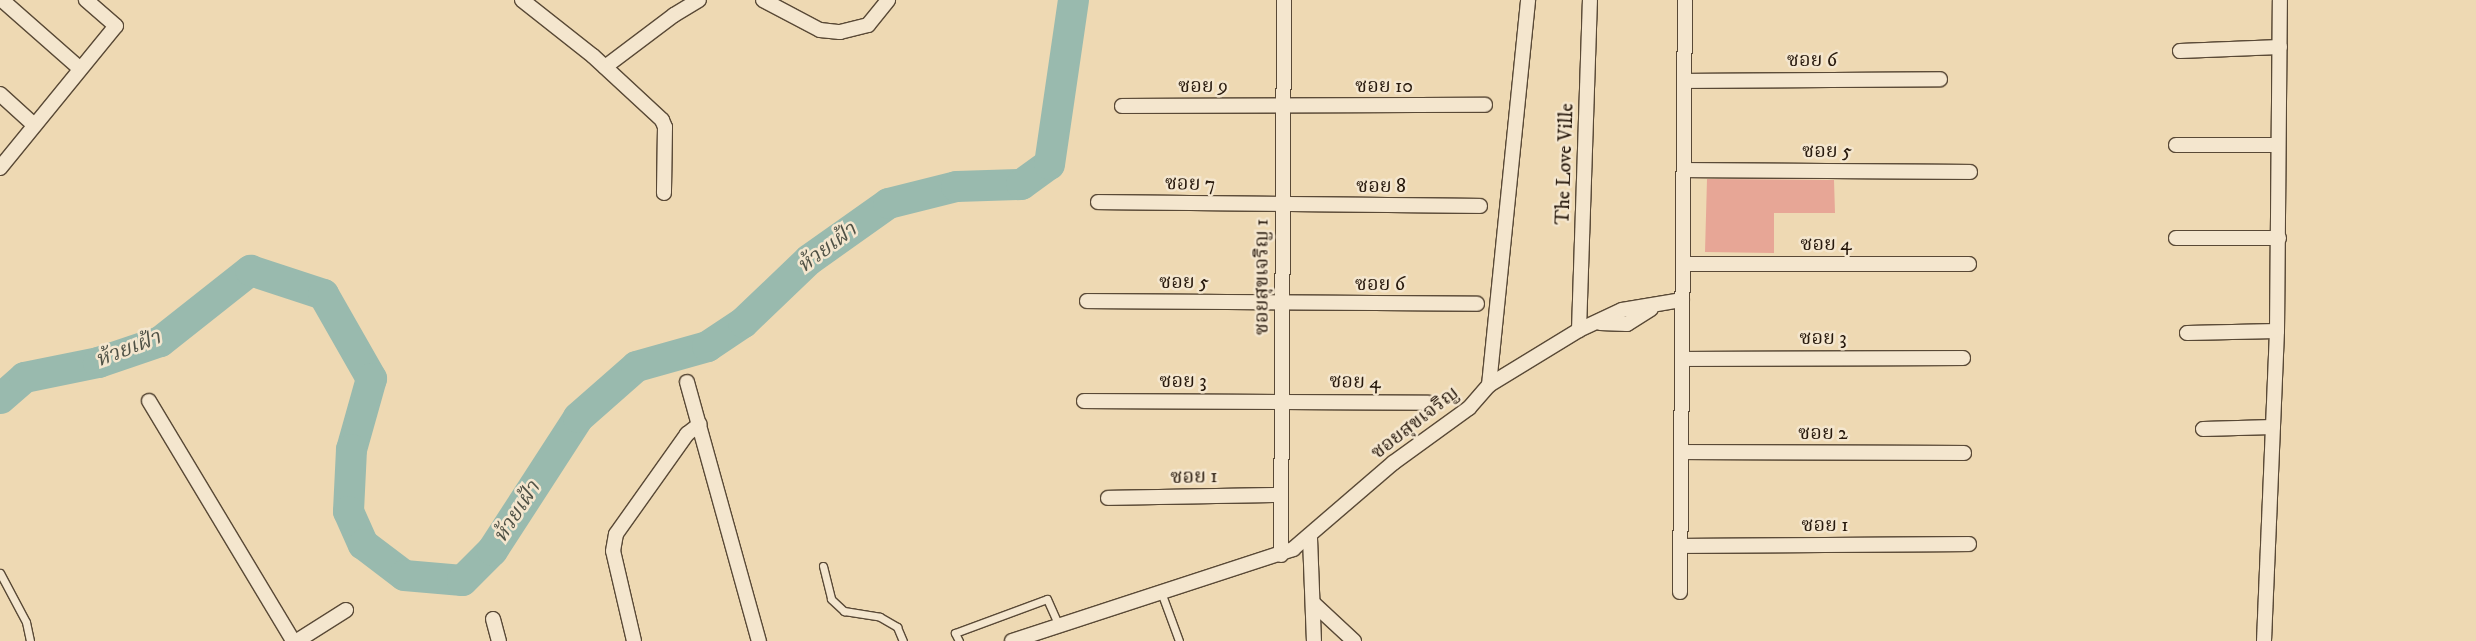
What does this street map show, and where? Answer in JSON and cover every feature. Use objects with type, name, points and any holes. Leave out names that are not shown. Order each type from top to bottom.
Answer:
[{"type":"street","points":[[2,0],[79,68]]},
{"type":"street","points":[[0,168],[33,124],[116,26],[86,0]]},
{"type":"street","points":[[522,0],[605,68],[664,123],[664,193]]},
{"type":"street","points":[[605,68],[674,15],[699,0]]},
{"type":"street","points":[[763,0],[820,30],[840,32],[868,25],[888,0]]},
{"type":"street","name":"ซอยสุขเจริญ 1","points":[[1281,555],[1284,0]]},
{"type":"street","name":"ซอยสุขเจริญ","points":[[1012,641],[1042,636],[1058,624],[1281,555],[1310,538],[1393,464],[1470,408],[1490,385],[1528,0]]},
{"type":"street","name":"The Love Ville","points":[[1579,330],[1590,0]]},
{"type":"street","points":[[1680,592],[1685,0]]},
{"type":"street","points":[[2264,641],[2279,238],[2280,0]]},
{"type":"street","points":[[2180,51],[2280,48]]},
{"type":"street","name":"ซอย 6","points":[[1684,81],[1940,79]]},
{"type":"street","points":[[0,94],[33,124]]},
{"type":"street","name":"ซอย 10","points":[[1283,106],[1485,105]]},
{"type":"street","name":"ซอย 9","points":[[1122,106],[1283,106]]},
{"type":"street","points":[[2176,146],[2278,145]]},
{"type":"street","name":"ซอย 5","points":[[1684,170],[1970,172]]},
{"type":"street","name":"ซอย 7","points":[[1098,202],[1282,206]]},
{"type":"street","name":"ซอย 8","points":[[1282,206],[1480,206]]},
{"type":"street","points":[[2176,238],[2279,238]]},
{"type":"street","name":"ซอย 4","points":[[1683,264],[1969,264]]},
{"type":"street","points":[[1490,385],[1579,330],[1599,323],[1622,310],[1656,306],[1682,300]]},
{"type":"street","name":"ซอย 5","points":[[1087,301],[1282,303]]},
{"type":"street","name":"ซอย 6","points":[[1282,303],[1477,304]]},
{"type":"street","points":[[2186,333],[2276,331]]},
{"type":"street","name":"ซอย 3","points":[[1682,359],[1963,358]]},
{"type":"street","points":[[687,382],[759,641]]},
{"type":"street","points":[[150,401],[292,641]]},
{"type":"street","name":"ซอย 3","points":[[1084,401],[1281,401]]},
{"type":"street","name":"ซอย 4","points":[[1281,401],[1428,403]]},
{"type":"street","points":[[634,641],[613,551],[616,534],[687,434],[700,424]]},
{"type":"street","points":[[2203,429],[2273,427]]},
{"type":"street","name":"ซอย 2","points":[[1681,452],[1964,453]]},
{"type":"street","name":"ซอย 1","points":[[1108,498],[1281,496]]},
{"type":"street","points":[[1310,538],[1313,603],[1317,639]]},
{"type":"street","name":"ซอย 1","points":[[1681,546],[1969,544]]},
{"type":"street","points":[[1313,603],[1354,641]]},
{"type":"street","points":[[297,641],[346,610]]},
{"type":"street","points":[[493,619],[499,641]]},
{"type":"lane","points":[[823,566],[831,599],[844,611],[880,617],[897,627],[903,641]]},
{"type":"lane","points":[[0,573],[26,622],[30,641]]},
{"type":"lane","points":[[1160,591],[1179,641]]},
{"type":"lane","points":[[959,641],[955,633],[1047,600],[1058,624]]},
{"type":"building","points":[[1707,179],[1834,180],[1835,213],[1774,213],[1774,253],[1705,252]]},
{"type":"waterway","name":"ห้วยเฝ้า","points":[[0,398],[24,377],[98,362],[160,341],[250,270],[323,294],[371,378],[351,449],[348,511],[363,544],[404,575],[462,580],[492,550],[578,417],[636,366],[707,346],[743,322],[809,259],[888,203],[956,186],[1021,184],[1049,164],[1073,0]]}]
